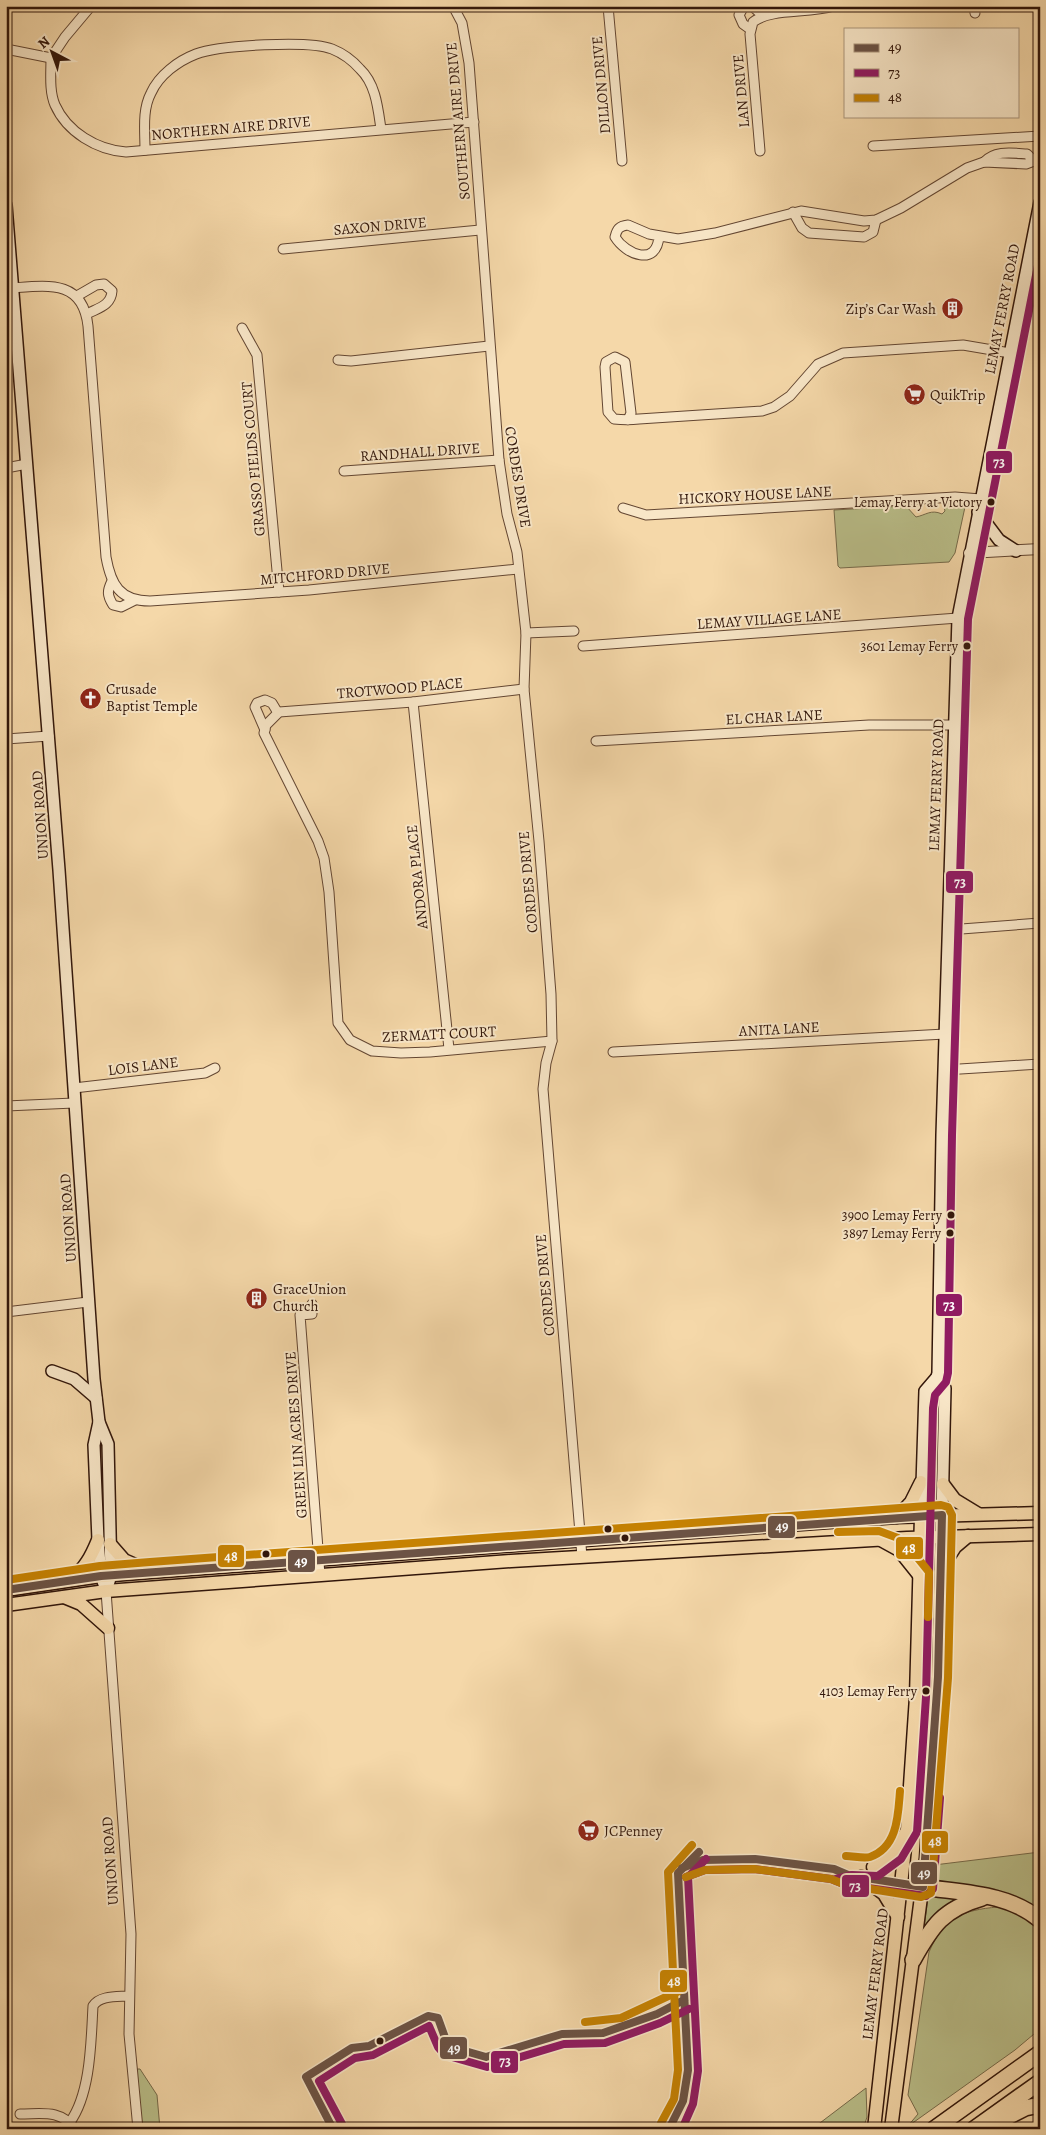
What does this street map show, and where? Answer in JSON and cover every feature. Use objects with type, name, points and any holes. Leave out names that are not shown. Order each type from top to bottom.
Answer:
[{"type":"highway","points":[[923,1886],[1007,1901],[1029,1911],[1040,1920]]},
{"type":"highway","points":[[913,1960],[929,1931],[941,1917],[958,1906],[986,1897]]},
{"type":"highway","points":[[996,2084],[1040,2040]]},
{"type":"highway","points":[[934,2129],[1040,2054]]},
{"type":"highway","points":[[974,2129],[1040,2082]]},
{"type":"highway","points":[[984,2129],[1025,2108],[1040,2106]]},
{"type":"main road","name":"LEMAY FERRY ROAD","points":[[891,2129],[923,1886],[938,1677],[944,1388],[937,1377],[958,618],[969,553],[1038,220],[1040,202]]},
{"type":"main road","name":"UNION ROAD","points":[[6,205],[49,736],[88,1302],[99,1422],[94,1445],[104,1542],[106,1591]]},
{"type":"main road","points":[[978,512],[999,540],[1016,551]]},
{"type":"main road","points":[[52,1371],[74,1379],[96,1398]]},
{"type":"main road","name":"LEMAY FERRY ROAD","points":[[875,2124],[907,1830],[916,1698],[925,1391],[937,1377]]},
{"type":"main road","points":[[897,1517],[911,1502],[921,1482]]},
{"type":"main road","points":[[943,1484],[955,1500],[978,1514]]},
{"type":"main road","points":[[6,1590],[71,1580],[151,1572],[897,1517],[1040,1513]]},
{"type":"main road","points":[[6,1605],[106,1591],[582,1557],[880,1539],[1040,1534]]},
{"type":"main road","points":[[940,1569],[955,1547],[968,1536]]},
{"type":"main road","points":[[880,1539],[898,1550],[919,1575]]},
{"type":"main road","points":[[71,1580],[83,1570],[104,1542],[124,1560],[151,1572]]},
{"type":"main road","points":[[64,1597],[81,1604],[108,1628]]},
{"type":"main road","points":[[873,1867],[894,1852],[907,1830]]},
{"type":"main road","points":[[861,1877],[884,1894],[898,1917]]},
{"type":"street","points":[[6,49],[52,58],[65,37],[90,6]]},
{"type":"street","name":"SOUTHERN AIRE DRIVE","points":[[453,6],[462,23],[466,37],[479,206]]},
{"type":"street","name":"DILLON DRIVE","points":[[608,6],[622,161]]},
{"type":"street","name":"LAN DRIVE","points":[[744,6],[738,15],[743,24],[750,29],[760,151]]},
{"type":"street","points":[[752,6],[763,16]]},
{"type":"street","points":[[750,29],[753,22],[763,16],[809,12],[832,6]]},
{"type":"street","points":[[145,150],[145,112],[150,93],[179,62],[198,53],[220,49],[301,44],[332,48],[362,70],[366,76],[376,100],[381,129]]},
{"type":"street","name":"NORTHERN AIRE DRIVE","points":[[52,58],[51,90],[54,104],[70,126],[92,143],[114,151],[474,122]]},
{"type":"street","points":[[873,146],[1040,136]]},
{"type":"street","points":[[659,236],[658,248],[646,256],[628,250],[619,244],[615,237],[617,230],[622,225],[628,225],[659,236],[678,239],[695,238],[793,212],[818,212],[864,221],[876,220],[901,208],[967,168],[984,162],[994,155],[1010,153],[1027,154],[1037,162]]},
{"type":"street","name":"CORDES DRIVE","points":[[479,206],[499,460],[507,514],[517,552],[526,633],[524,689],[539,841],[551,994],[552,1041],[546,1063],[543,1089],[582,1557]]},
{"type":"street","points":[[793,212],[802,228],[809,233],[864,237],[873,232],[876,220]]},
{"type":"street","name":"SAXON DRIVE","points":[[283,249],[480,230]]},
{"type":"street","points":[[13,288],[52,286],[63,288],[77,296],[96,285],[104,284],[112,291],[110,300],[105,305],[87,314]]},
{"type":"street","name":"MITCHFORD DRIVE","points":[[77,296],[87,314],[106,557],[112,581],[108,590],[108,596],[113,605],[121,607],[134,600],[150,601],[279,592],[518,569]]},
{"type":"street","name":"GRASSO FIELDS COURT","points":[[242,328],[257,356],[279,592]]},
{"type":"street","points":[[628,420],[631,413],[625,362],[615,357],[606,362],[605,367],[608,412],[614,419],[628,420],[762,411],[774,407],[790,396],[818,364],[843,353],[963,345],[1010,353]]},
{"type":"street","points":[[338,360],[352,361],[489,346]]},
{"type":"street","name":"RANDHALL DRIVE","points":[[344,471],[499,460]]},
{"type":"street","points":[[6,468],[27,464]]},
{"type":"street","name":"HICKORY HOUSE LANE","points":[[622,508],[646,515],[955,497],[980,499]]},
{"type":"street","points":[[969,553],[1040,549]]},
{"type":"street","points":[[112,581],[120,592],[134,600]]},
{"type":"street","name":"LEMAY VILLAGE LANE","points":[[583,646],[958,618]]},
{"type":"street","points":[[526,633],[574,631]]},
{"type":"street","name":"TROTWOOD PLACE","points":[[278,712],[413,702],[524,689]]},
{"type":"street","points":[[265,700],[272,703],[278,712],[270,720],[265,730],[256,715],[254,707],[257,703],[265,700]]},
{"type":"street","name":"ANDORA PLACE","points":[[413,702],[449,1049]]},
{"type":"street","name":"EL CHAR LANE","points":[[596,741],[870,725],[954,725]]},
{"type":"street","name":"ZERMATT COURT","points":[[265,730],[264,733],[318,841],[324,858],[329,892],[338,1023],[350,1040],[372,1051],[401,1054],[552,1041]]},
{"type":"street","points":[[6,739],[49,736]]},
{"type":"street","points":[[948,930],[1040,923]]},
{"type":"street","name":"ANITA LANE","points":[[613,1052],[945,1034]]},
{"type":"street","points":[[944,1070],[1040,1064]]},
{"type":"street","name":"LOIS LANE","points":[[74,1088],[205,1072],[215,1068]]},
{"type":"street","points":[[6,1106],[74,1103]]},
{"type":"street","points":[[6,1312],[88,1302]]},
{"type":"street","name":"GREEN LIN ACRES DRIVE","points":[[312,1304],[312,1314],[300,1315],[320,1575]]},
{"type":"street","name":"UNION ROAD","points":[[106,1591],[130,1930],[129,2034],[138,2129]]},
{"type":"street","points":[[72,2126],[82,2094],[92,2044],[93,2006],[96,2001],[102,1998],[129,1996]]},
{"type":"street","points":[[20,2114],[56,2114],[66,2118],[72,2126]]},
{"type":"green space","points":[[957,503],[957,507],[965,507],[955,553],[949,562],[840,568],[838,566],[834,510],[906,506],[916,517],[932,512],[942,514],[945,511],[943,504]]},
{"type":"green space","points":[[1040,1852],[1040,1910],[1028,1903],[1002,1894],[934,1881],[934,1865]]},
{"type":"green space","points":[[933,1895],[966,1898],[927,1928],[924,1927],[928,1897]]},
{"type":"green space","points":[[998,1907],[1017,1912],[1040,1929],[1040,2029],[1015,2050],[907,2127],[918,2114],[908,2095],[929,1952],[941,1931],[956,1918],[985,1908]]},
{"type":"green space","points":[[137,2069],[140,2069],[157,2095],[160,2129],[141,2129]]},
{"type":"green space","points":[[866,2088],[867,2117],[863,2129],[812,2129]]},
{"type":"transit line","name":"73","points":[[836,1879],[852,1875],[878,1876],[901,1859],[917,1832],[926,1697],[933,1408],[935,1395],[946,1382],[948,1373],[952,1135],[968,619],[1040,255]]},
{"type":"transit line","name":"48","points":[[6,1580],[100,1566],[150,1562],[941,1505],[948,1507],[952,1515],[948,1678],[931,1893],[921,1897],[846,1885],[831,1879],[754,1869],[705,1870],[686,1877]]},
{"type":"transit line","name":"49","points":[[6,1590],[101,1576],[942,1515],[938,1677],[923,1887],[848,1875],[834,1869],[755,1859],[703,1860],[682,1868]]},
{"type":"transit line","name":"48","points":[[838,1532],[879,1531],[898,1538],[908,1546],[929,1572],[928,1617]]},
{"type":"transit line","name":"48","points":[[846,1856],[870,1857],[886,1846],[895,1829],[900,1791]]},
{"type":"transit line","name":"73","points":[[686,1877],[705,1870],[754,1869],[831,1879],[846,1885],[926,1896],[933,1889],[940,1798]]},
{"type":"transit line","name":"48","points":[[661,2123],[674,2099],[678,2070],[668,1872],[692,1845]]},
{"type":"transit line","name":"49","points":[[669,2129],[683,2101],[688,2070],[678,1873],[699,1852]]},
{"type":"transit line","name":"73","points":[[682,2129],[693,2104],[698,2071],[688,1877],[706,1859]]},
{"type":"transit line","name":"48","points":[[585,2022],[621,2018],[679,1991]]},
{"type":"transit line","name":"49","points":[[333,2129],[306,2077],[352,2048],[369,2046],[428,2016],[438,2018],[447,2043],[451,2047],[486,2057],[562,2034],[603,2033],[657,2014],[684,2000]]},
{"type":"transit line","name":"73","points":[[342,2124],[319,2081],[355,2058],[373,2055],[429,2026],[438,2047],[445,2055],[487,2067],[564,2044],[605,2043],[660,2023],[689,2009]]},
{"type":"place","name":"Zip’s Car Wash","points":[[952,309]]},
{"type":"place","name":"QuikTrip","points":[[914,395]]},
{"type":"place","name":"Lemay Ferry at Victory","points":[[991,502]]},
{"type":"place","name":"3601 Lemay Ferry","points":[[967,646]]},
{"type":"place","name":"Crusade Baptist Temple","points":[[90,698]]},
{"type":"place","name":"3900 Lemay Ferry","points":[[951,1215]]},
{"type":"place","name":"3897 Lemay Ferry","points":[[950,1233]]},
{"type":"place","name":"GraceUnion Church","points":[[257,1298]]},
{"type":"place","name":"4103 Lemay Ferry","points":[[926,1691]]},
{"type":"place","name":"JCPenney","points":[[588,1831]]}]
